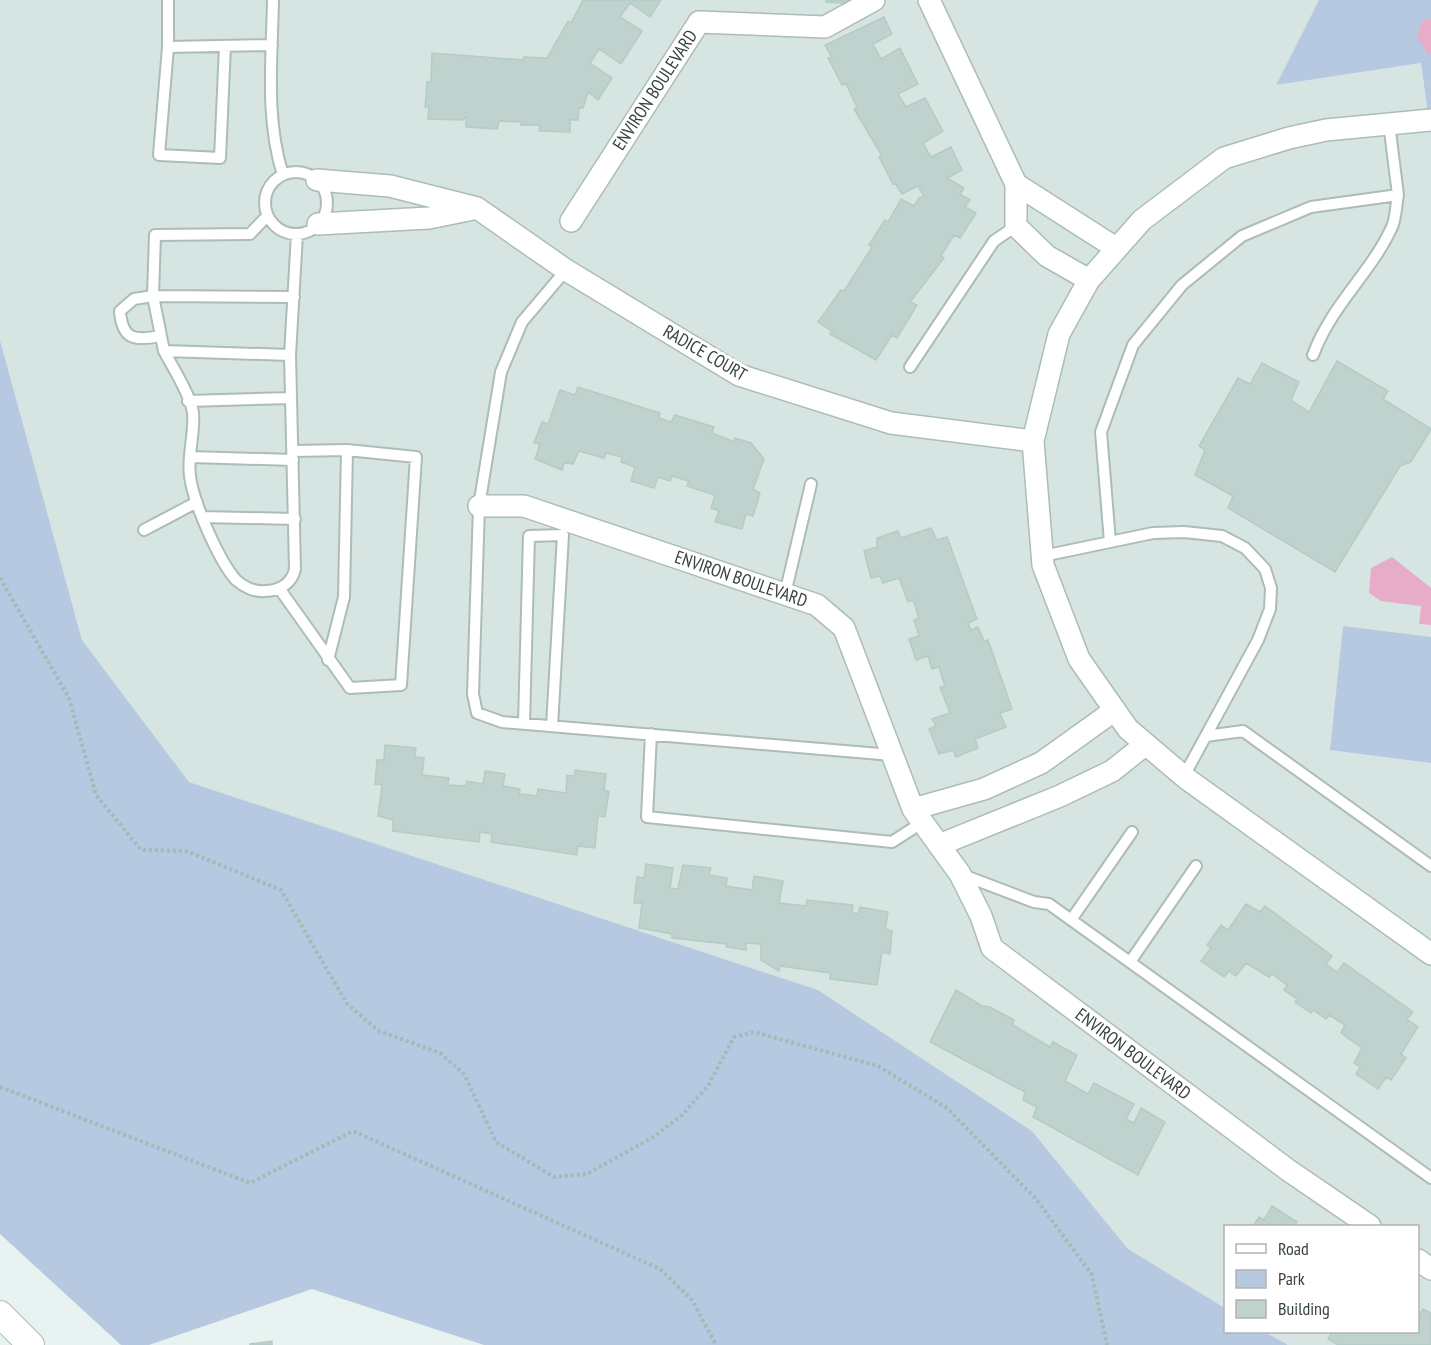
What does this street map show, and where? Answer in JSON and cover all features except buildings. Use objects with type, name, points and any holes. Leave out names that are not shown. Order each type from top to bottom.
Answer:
[{"type":"street","name":"ENVIRON BOULEVARD","points":[[571,221],[699,22],[825,27],[874,0]]},
{"type":"street","points":[[929,0],[1016,184],[1016,226],[1047,256],[1089,280]]},
{"type":"street","points":[[1431,120],[1307,134],[1224,158],[1142,220],[1089,280],[1059,334],[1033,441],[1043,565],[1080,659],[1128,729],[1184,776],[1431,954]]},
{"type":"street","name":"RADICE COURT","points":[[317,180],[390,186],[477,208],[566,270],[739,375],[891,423],[1033,441]]},
{"type":"street","points":[[1016,184],[1116,248]]},
{"type":"street","points":[[318,224],[429,218],[477,208]]},
{"type":"street","name":"ENVIRON BOULEVARD","points":[[479,507],[524,506],[816,605],[844,628],[892,755],[918,816],[960,874],[981,916],[992,948],[1288,1170],[1367,1225]]},
{"type":"street","points":[[918,816],[1041,764],[1115,710]]},
{"type":"street","points":[[939,845],[1112,771],[1146,744]]},
{"type":"street","points":[[0,1314],[31,1345]]},
{"type":"lane","points":[[168,0],[168,47],[159,155],[220,158],[225,46]]},
{"type":"lane","points":[[273,0],[273,121],[275,151],[283,175]]},
{"type":"lane","points":[[168,47],[272,45]]},
{"type":"lane","points":[[1313,355],[1322,332],[1336,308],[1392,226],[1398,195],[1389,123]]},
{"type":"lane","points":[[295,172],[307,174],[317,180],[324,190],[327,202],[325,214],[318,224],[309,231],[297,234],[285,232],[274,226],[267,216],[264,204],[266,192],[273,182],[283,175],[295,172]]},
{"type":"lane","points":[[1110,542],[1101,432],[1133,345],[1182,285],[1242,236],[1311,207],[1398,195]]},
{"type":"lane","points":[[267,216],[250,234],[155,235],[153,296],[164,351],[193,411],[190,476],[202,517],[236,580],[248,588],[259,591],[286,585],[294,576],[295,569],[290,355],[297,234]]},
{"type":"lane","points":[[910,367],[994,241],[1016,226]]},
{"type":"lane","points":[[566,270],[522,322],[501,372],[479,507],[473,694],[477,713],[502,722],[892,755]]},
{"type":"lane","points":[[160,336],[140,340],[130,335],[121,326],[120,311],[134,299],[153,296],[294,297]]},
{"type":"lane","points":[[164,351],[290,355]]},
{"type":"lane","points":[[188,401],[291,398]]},
{"type":"lane","points":[[190,457],[293,456],[347,450],[416,457],[401,686],[350,688],[279,588]]},
{"type":"lane","points":[[328,660],[344,597],[347,450]]},
{"type":"lane","points":[[785,594],[811,484]]},
{"type":"lane","points":[[144,530],[197,502]]},
{"type":"lane","points":[[202,517],[295,519]]},
{"type":"lane","points":[[1043,556],[1153,532],[1222,536],[1245,548],[1265,569],[1271,588],[1269,609],[1258,640],[1184,776]]},
{"type":"lane","points":[[524,723],[529,536],[563,535],[552,726]]},
{"type":"lane","points":[[1206,736],[1243,731],[1431,866]]},
{"type":"lane","points":[[651,734],[647,817],[892,842],[918,816]]},
{"type":"lane","points":[[1071,920],[1132,832]]},
{"type":"lane","points":[[1130,962],[1196,866]]},
{"type":"lane","points":[[960,874],[1034,902],[1049,904],[1431,1178]]},
{"type":"path","points":[[0,578],[69,698],[96,795],[141,850],[186,851],[281,890],[347,1004],[379,1031],[440,1053],[464,1074],[496,1142],[554,1177],[587,1174],[655,1136],[682,1115],[708,1086],[734,1037],[754,1032],[878,1065],[947,1108],[1036,1199],[1092,1275],[1107,1345]]},
{"type":"path","points":[[0,1087],[250,1183],[353,1131],[660,1269],[692,1300],[716,1345]]},
{"type":"shaded area","points":[[0,0],[1319,0],[1276,85],[1421,63],[1431,137],[1431,1345],[1288,1345],[1267,1333],[1419,1333],[1419,1225],[1224,1225],[1224,1307],[1128,1249],[1032,1131],[818,990],[189,782],[82,640],[0,340]]},
{"type":"shaded area","points":[[1431,18],[1431,54],[1428,55],[1417,36],[1422,22]]},
{"type":"shaded area","points":[[1392,557],[1431,588],[1431,625],[1419,624],[1421,606],[1381,601],[1369,593],[1371,568]]},
{"type":"green space","points":[[1319,0],[1431,0],[1431,136],[1421,63],[1276,85]]},
{"type":"green space","points":[[0,340],[82,640],[189,782],[818,990],[1032,1131],[1128,1249],[1224,1307],[1224,1333],[1267,1333],[1288,1345],[484,1345],[312,1289],[149,1345],[121,1345],[0,1234]]},
{"type":"green space","points":[[1343,626],[1431,637],[1431,763],[1330,750]]}]
